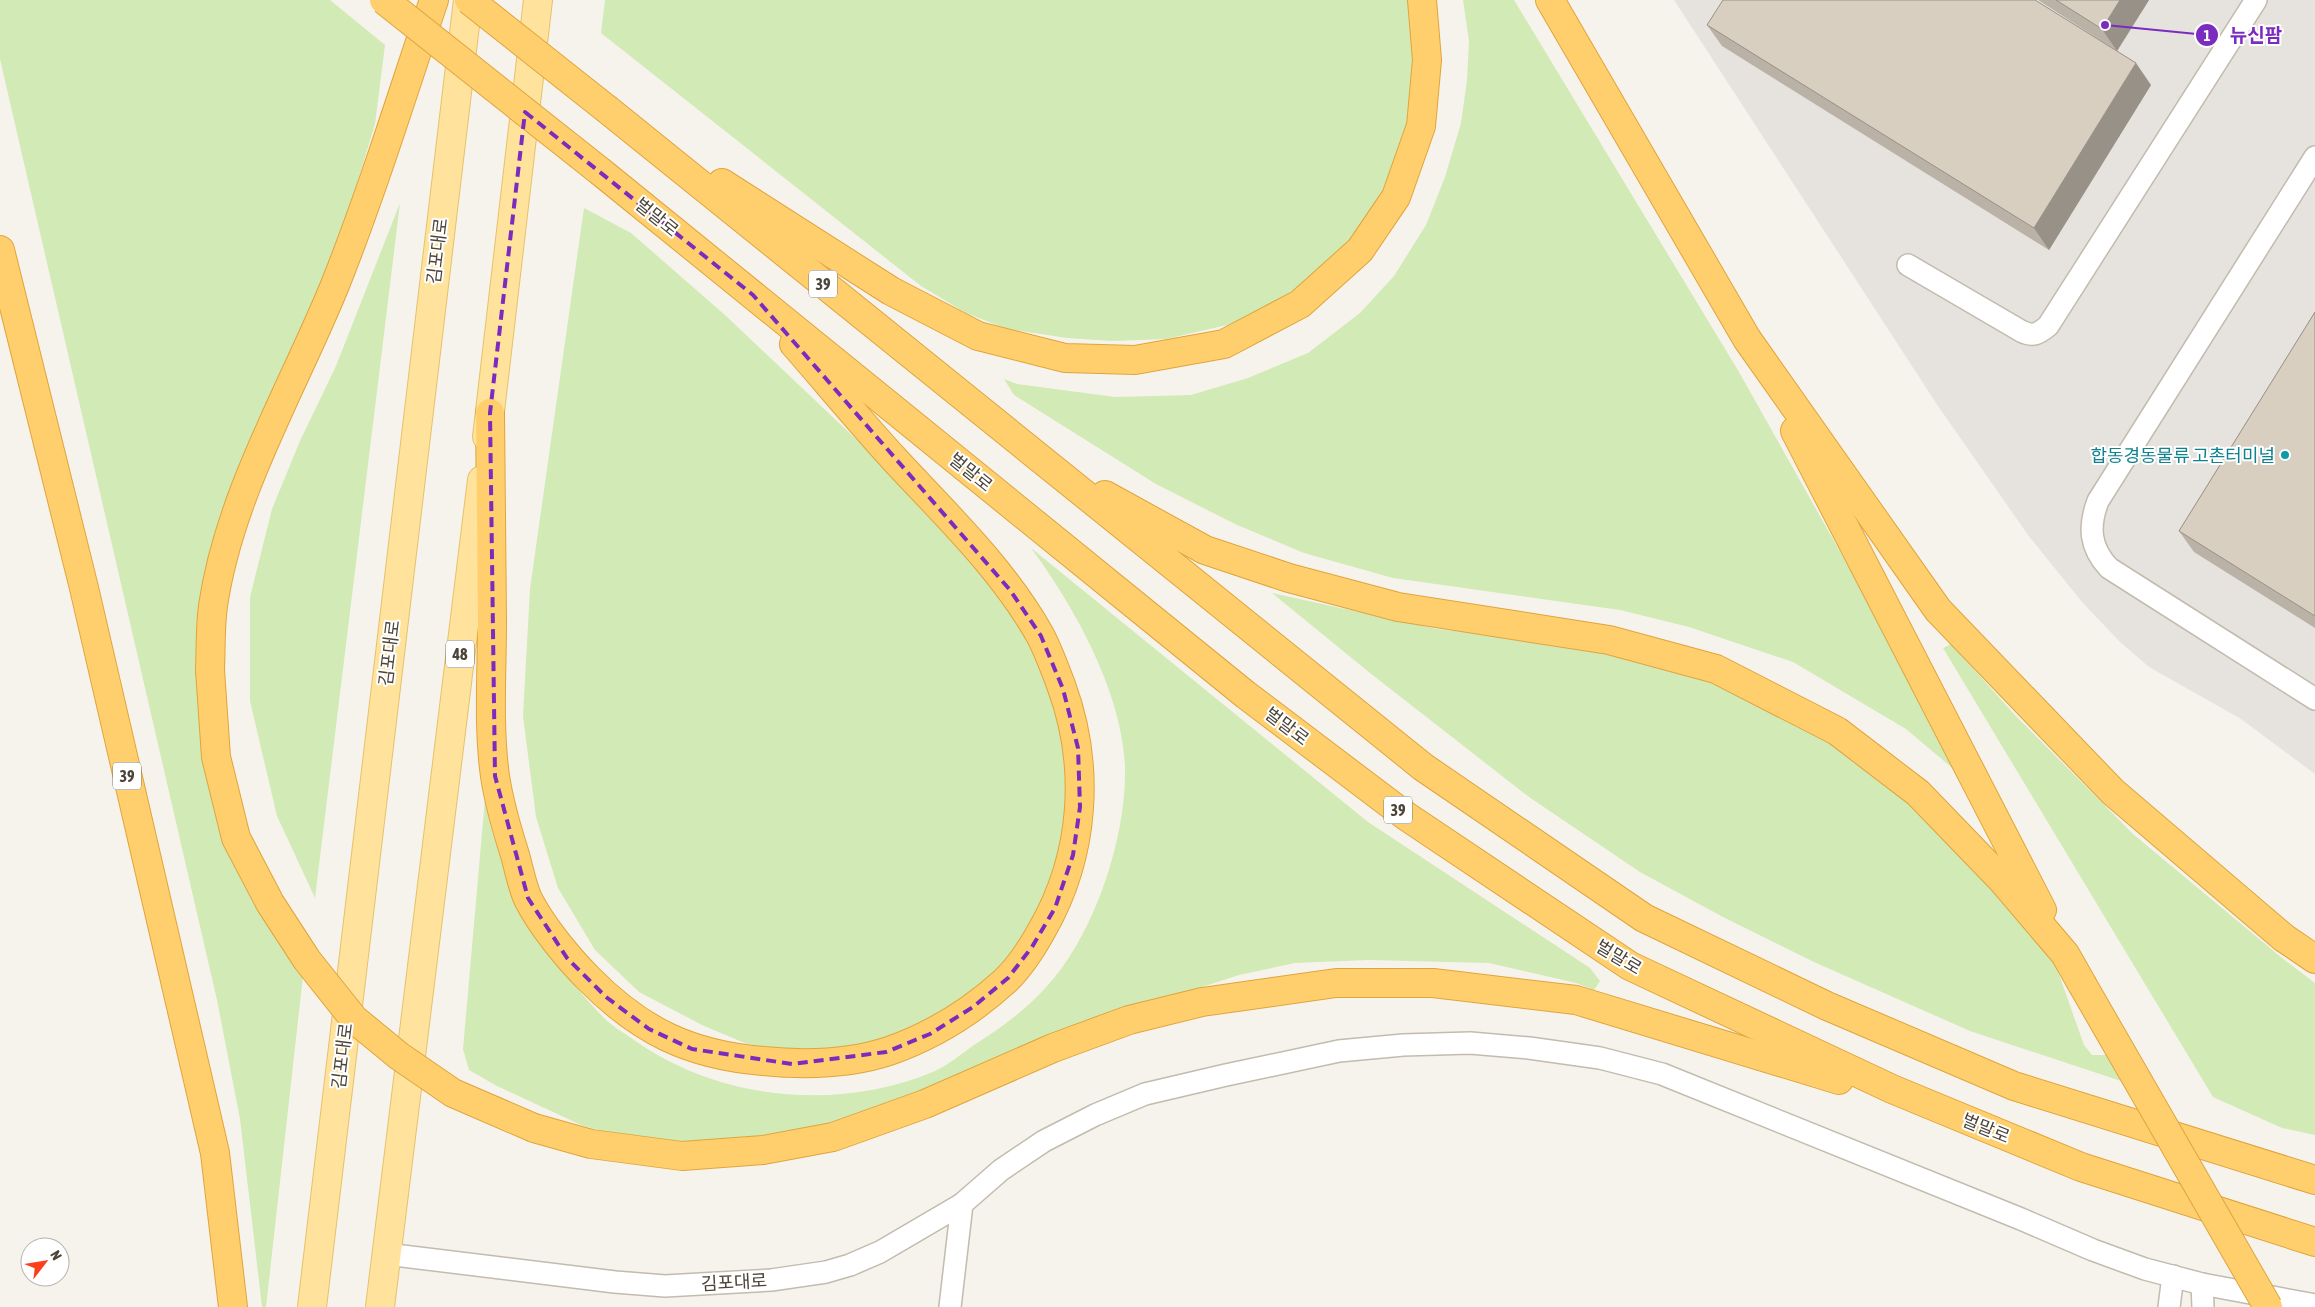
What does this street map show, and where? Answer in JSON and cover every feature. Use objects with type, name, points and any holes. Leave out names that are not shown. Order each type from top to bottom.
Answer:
[{"type":"highway","name":"벌말로","points":[[384,0],[601,172],[1246,695],[1406,816],[1630,966],[1892,1089],[2081,1167],[2315,1242]]},
{"type":"highway","points":[[434,0],[354,238],[311,344],[260,451],[229,537],[213,606],[210,670],[216,757],[236,838],[270,903],[307,960],[354,1019],[399,1056],[453,1093],[534,1128],[591,1144],[682,1156],[763,1150],[833,1137],[925,1104],[1053,1048],[1129,1020],[1202,1002],[1336,983],[1434,983],[1576,1000],[1939,1109]]},
{"type":"highway","name":"39","points":[[468,0],[608,110],[1038,458]]},
{"type":"highway","points":[[608,110],[892,291],[978,336],[1065,358],[1135,360],[1224,344],[1300,304],[1360,250],[1396,197],[1422,126],[1427,60],[1422,0]]},
{"type":"highway","points":[[1550,0],[1747,339],[2065,954],[2268,1307]]},
{"type":"highway","name":"39","points":[[0,250],[84,588],[214,1153],[233,1307]]},
{"type":"highway","points":[[490,413],[492,715],[495,776],[506,826],[528,898],[567,958],[606,997],[649,1029],[692,1048],[734,1058],[792,1064],[842,1060],[886,1052],[930,1034],[973,1008],[1008,978],[1032,947],[1055,908],[1073,856],[1080,807],[1078,748],[1063,689],[1041,636],[1010,590],[969,539],[860,422],[753,295]]},
{"type":"highway","points":[[1747,339],[1938,610],[2113,792],[2284,938],[2315,958]]},
{"type":"highway","points":[[1038,458],[1205,550],[1289,578],[1398,607],[1609,640],[1716,668],[1837,731],[1918,793],[2002,880],[2065,954]]},
{"type":"highway","points":[[1038,458],[1423,767],[1644,918],[1827,1006],[2014,1086],[2315,1180]]},
{"type":"main road","name":"김포대로","points":[[312,1307],[468,0]]},
{"type":"main road","name":"48","points":[[380,1307],[490,413],[538,0]]},
{"type":"lane","points":[[1908,265],[2021,331],[2030,335],[2039,334],[2048,326],[2256,0]]},
{"type":"lane","points":[[2315,157],[2098,501],[2092,516],[2097,555],[2110,568],[2315,699]]},
{"type":"lane","name":"김포대로","points":[[386,1254],[615,1282],[665,1286],[772,1280],[826,1272],[850,1265],[895,1244],[962,1204],[1001,1170],[1044,1141],[1095,1115],[1145,1094],[1339,1051],[1403,1045],[1470,1043],[1529,1048],[1600,1058],[1662,1074],[2093,1250],[2145,1269],[2202,1284],[2315,1305]]},
{"type":"lane","points":[[950,1307],[962,1204]]},
{"type":"lane","points":[[2169,1307],[2173,1276]]},
{"type":"lane","points":[[2202,1284],[2203,1307]]},
{"type":"highlighted area","points":[[525,112],[753,295],[1010,590],[1041,636],[1063,689],[1078,748],[1080,807],[1073,855],[1055,908],[1032,947],[1008,978],[973,1007],[930,1034],[886,1052],[792,1064],[692,1049],[649,1029],[606,997],[567,958],[528,898],[495,776],[490,413]]},
{"type":"shaded area","points":[[1674,0],[2315,0],[2315,774],[2241,719],[2149,667],[2120,642],[2082,602],[2028,535],[1938,406]]},
{"type":"green space","points":[[0,0],[330,0],[385,45],[375,124],[340,239],[209,621],[224,807],[303,976],[266,1307],[262,1307],[240,1119],[217,1000],[0,59]]},
{"type":"green space","points":[[605,0],[1414,0],[1421,36],[1406,137],[1378,201],[1351,245],[1311,278],[1268,308],[1227,325],[1166,339],[1112,341],[1067,338],[1007,329],[966,313],[921,286],[601,33]]},
{"type":"green space","points":[[1463,0],[1514,0],[1739,372],[1970,783],[1906,729],[1793,662],[1689,627],[1620,610],[1393,578],[1304,553],[1235,524],[1156,484],[1014,395],[1004,379],[1017,384],[1115,397],[1191,395],[1248,378],[1308,353],[1360,313],[1394,276],[1426,225],[1445,177],[1461,123],[1467,80],[1469,41]]},
{"type":"green space","points":[[400,203],[315,898],[277,816],[250,701],[250,597],[272,509],[300,441],[336,366]]},
{"type":"green space","points":[[584,208],[631,233],[725,315],[876,458],[929,509],[1040,641],[1078,781],[1045,920],[973,997],[886,1042],[832,1050],[792,1052],[747,1044],[702,1025],[639,992],[595,950],[558,888],[536,817],[523,716],[530,589]]},
{"type":"green space","points":[[1031,548],[1368,822],[1590,968],[1600,981],[1594,990],[1576,983],[1489,963],[1368,960],[1295,963],[1239,975],[1140,1007],[771,1152],[622,1137],[581,1125],[497,1086],[469,1070],[463,1049],[485,799],[493,836],[514,888],[540,935],[571,980],[587,1000],[614,1027],[667,1060],[703,1076],[740,1087],[779,1094],[818,1095],[857,1092],[896,1085],[943,1067],[1017,1015],[1054,978],[1084,932],[1096,906],[1115,849],[1121,820],[1125,766],[1122,738],[1115,709],[1093,651],[1063,596]]},
{"type":"green space","points":[[1272,593],[1437,629],[1575,645],[1694,672],[1796,718],[1905,792],[2051,952],[2084,1045],[2092,1055],[2106,1055],[2121,1081],[1970,1031],[1814,962],[1723,917],[1640,872],[1529,797],[1370,673]]},
{"type":"green space","points":[[1951,644],[2014,714],[2133,834],[2282,958],[2315,983],[2315,1135],[2282,1128],[2213,1097],[1943,648]]},
{"type":"building","points":[[1723,0],[2035,0],[2136,63],[2034,228],[1707,25]]},
{"type":"building","points":[[2056,0],[2120,0],[2102,29]]},
{"type":"building","name":"합동경동물류 고촌터미널","points":[[2315,312],[2315,616],[2179,531]]},
{"type":"place","name":"뉴신팜","points":[[2105,25]]},
{"type":"place","name":"합동경동물류 고촌터미널","points":[[2285,455]]}]
